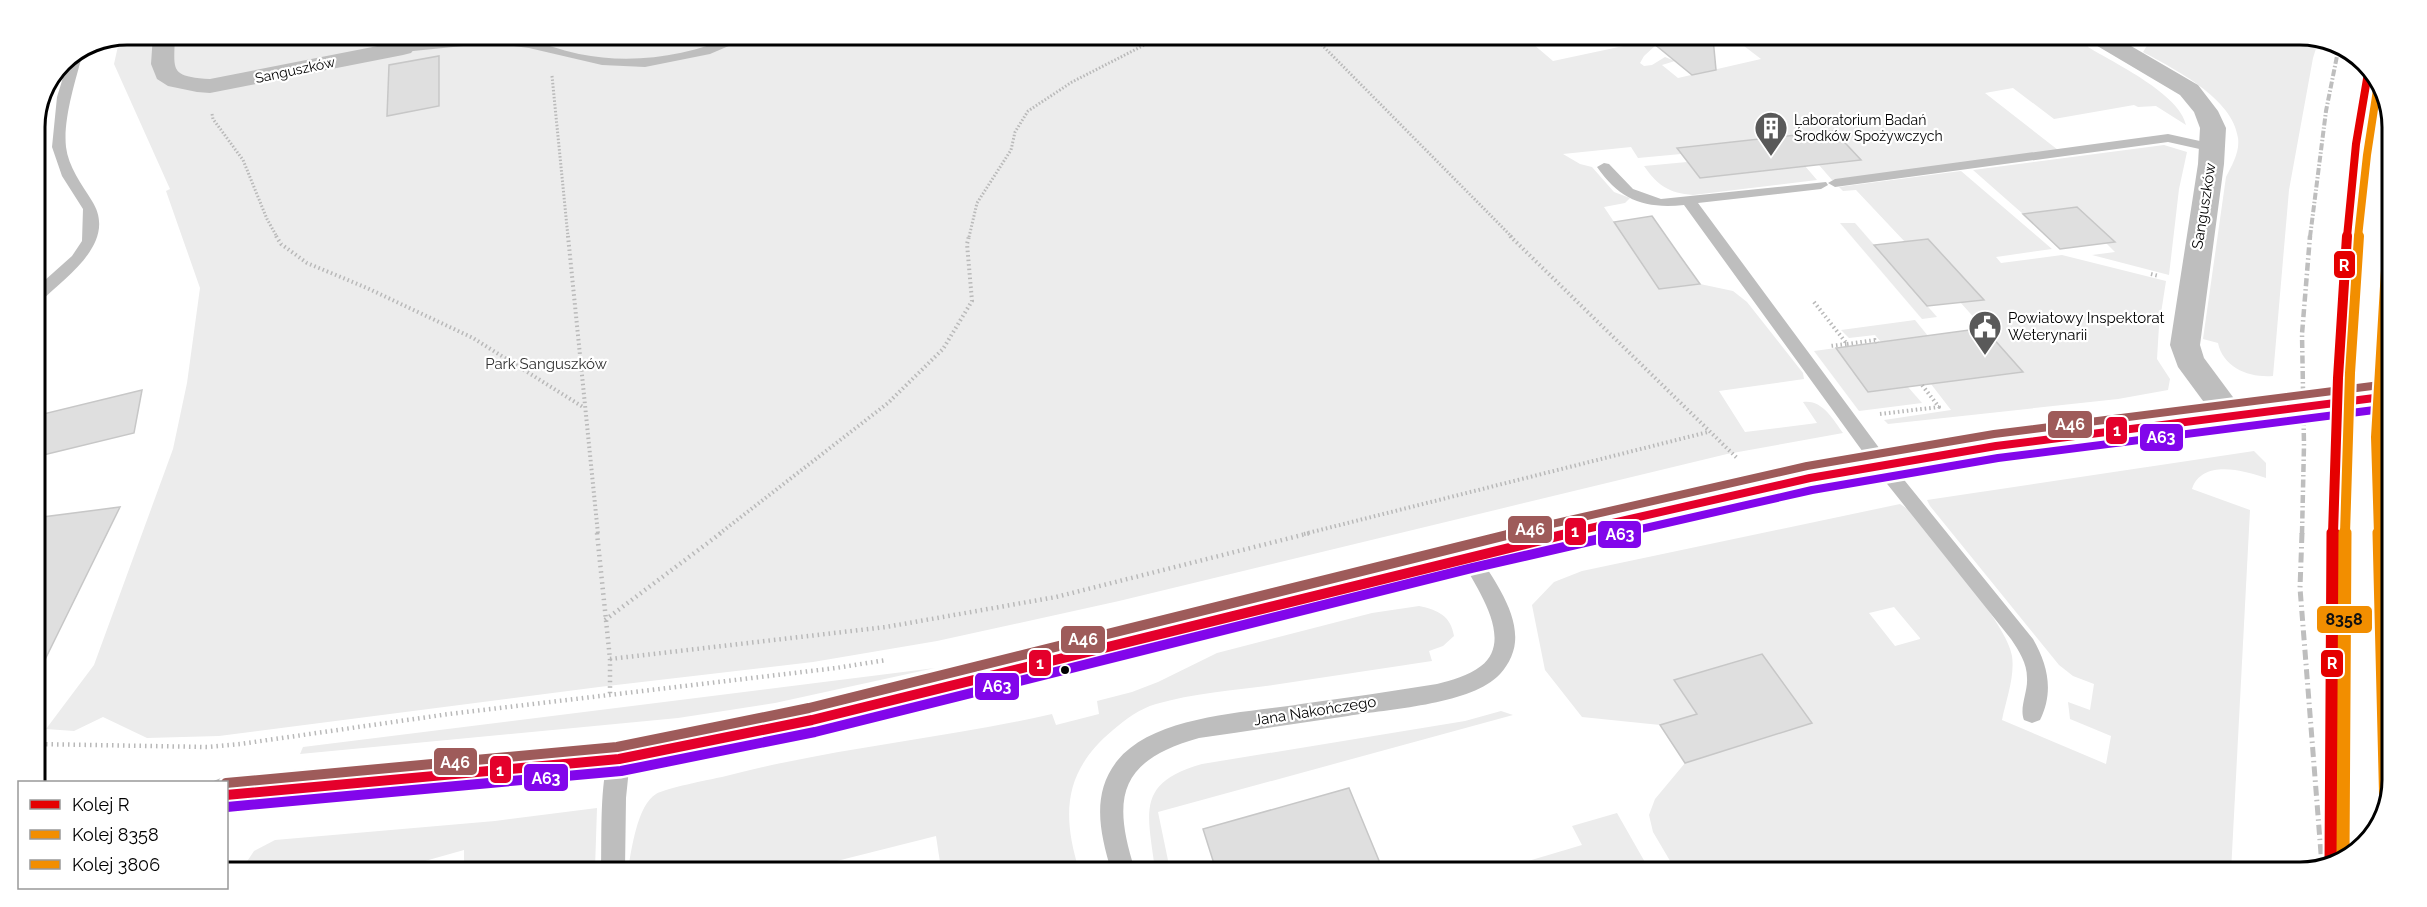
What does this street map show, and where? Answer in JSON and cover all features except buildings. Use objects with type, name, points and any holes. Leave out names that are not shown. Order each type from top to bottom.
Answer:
[{"type":"street","name":"Sanguszków","points":[[164,45],[163,67],[167,75],[191,85],[210,86],[403,48]]},
{"type":"street","points":[[2112,45],[2189,90],[2206,111],[2213,138]]},
{"type":"street","name":"Sanguszków","points":[[2213,138],[2185,345],[2189,360],[2231,416]]},
{"type":"street","points":[[228,795],[619,759],[812,720],[952,687],[1470,556],[1724,496],[1882,465],[1996,446],[2382,397]]},
{"type":"lane","name":"Sanguszków","points":[[403,48],[442,45]]},
{"type":"lane","name":"Sanguszków","points":[[522,45],[611,63],[639,63],[699,55],[724,45]]},
{"type":"lane","points":[[45,285],[76,259],[90,241],[90,209],[69,176],[59,147],[64,97],[73,65]]},
{"type":"lane","points":[[1604,167],[1620,189],[1637,197],[1661,202],[1828,184],[2168,138],[2213,138]]},
{"type":"lane","points":[[1688,200],[1882,465],[2031,651],[2039,676],[2032,714]]},
{"type":"lane","name":"Jana Nakończego","points":[[1121,862],[1111,821],[1111,802],[1117,782],[1126,766],[1151,745],[1171,735],[1199,729],[1460,688],[1482,679],[1496,668],[1504,651],[1505,634],[1501,614],[1470,556]]},
{"type":"lane","points":[[613,862],[619,759]]},
{"type":"path","points":[[605,620],[772,495],[888,403],[943,349],[972,301],[967,244],[977,203],[1011,150],[1015,132],[1028,111],[1072,82],[1144,45]]},
{"type":"path","points":[[1322,45],[1437,163],[1708,432],[1739,459]]},
{"type":"path","points":[[549,49],[610,660],[610,694]]},
{"type":"path","points":[[210,86],[208,98],[213,119],[243,160],[267,219],[280,244],[307,263],[367,288],[472,338],[584,408]]},
{"type":"path","points":[[1814,302],[1847,344]]},
{"type":"path","points":[[1799,351],[1875,340],[1877,343]]},
{"type":"path","points":[[1873,415],[1939,406],[1922,385]]},
{"type":"path","points":[[610,660],[886,627],[1056,597],[1708,432]]},
{"type":"path","points":[[45,744],[207,747],[893,659]]},
{"type":"green space","name":"Park Sanguszków","points":[[127,45],[1534,45],[1553,61],[1628,45],[1656,45],[1640,63],[1644,66],[1652,65],[1665,57],[1675,61],[1662,65],[1678,78],[1761,59],[1742,45],[2087,45],[2159,91],[2181,113],[2186,125],[2156,106],[2138,107],[2134,105],[2054,119],[2013,88],[1985,93],[2058,150],[1832,180],[1819,165],[1678,149],[1681,154],[1638,158],[1631,147],[1563,154],[1580,164],[1592,167],[1614,192],[1630,198],[1625,203],[1604,207],[1659,289],[1700,284],[1733,291],[1747,302],[1803,373],[1804,379],[1719,391],[1745,432],[1817,423],[1803,402],[1810,402],[1826,411],[1843,433],[1727,454],[1119,601],[937,641],[813,662],[219,736],[147,738],[103,717],[74,731],[46,729],[94,665],[173,449],[187,383],[200,288],[166,191],[170,189],[114,64],[118,46]]},
{"type":"green space","name":"Park Sanguszków","points":[[1671,45],[1707,45],[1679,51]]},
{"type":"green space","points":[[2147,45],[2300,45],[2316,47],[2289,190],[2273,376],[2255,375],[2239,370],[2225,359],[2218,343],[2203,339],[2226,177],[2238,148],[2234,124],[2225,110],[2200,86],[2143,52]]},
{"type":"green space","points":[[2164,145],[2187,152],[2179,189],[2169,275],[2092,255],[2115,252],[2106,243],[2115,242],[2077,207],[2023,214],[1973,170]]},
{"type":"green space","points":[[1687,162],[1700,178],[1805,166],[1817,180],[1693,195],[1665,187],[1654,179],[1644,166]]},
{"type":"green space","points":[[1961,171],[2052,249],[1996,257],[2001,263],[2062,255],[2166,281],[2157,359],[2170,379],[2168,390],[2118,399],[1888,424],[1884,420],[1951,410],[1931,384],[2022,371],[1960,302],[1983,300],[1928,239],[1905,242],[1856,190],[1843,191],[1839,187]]},
{"type":"green space","points":[[1840,223],[1855,223],[1937,317],[1922,319]]},
{"type":"green space","points":[[1915,320],[1928,336],[1881,342],[1875,335],[1849,338],[1841,330]]},
{"type":"green space","points":[[1836,348],[1868,391],[1908,387],[1922,403],[1859,411],[1814,351]]},
{"type":"green space","points":[[2254,451],[2266,463],[2266,478],[2235,470],[2214,470],[2205,473],[2192,489],[2250,510],[2232,862],[1671,862],[1653,832],[1649,815],[1655,799],[1685,763],[1812,723],[1674,680],[1697,714],[1660,725],[1582,717],[1545,670],[1532,605],[1554,582],[1582,571],[1900,504],[1911,511],[1968,582],[1998,624],[2007,642],[2013,664],[2002,720],[2106,764],[2111,736],[2070,719],[2068,702],[2090,710],[2094,684],[2073,676],[2059,665],[1927,500]],"holes":[[[1894,607],[1920,639],[1895,646],[1869,613]]]},
{"type":"green space","points":[[1419,606],[1432,610],[1447,619],[1454,636],[1443,646],[1429,651],[1432,661],[1184,697],[1150,706],[1138,712],[1097,745],[1076,777],[1069,811],[1077,862],[940,862],[936,836],[833,862],[629,862],[644,808],[656,794],[661,792],[804,758],[1052,714],[1056,725],[1099,714],[1097,701],[1132,692],[1158,682],[1217,653],[1372,613]]},
{"type":"green space","points":[[935,668],[775,703],[678,718],[300,754],[303,747]]},
{"type":"green space","points":[[1501,711],[1513,715],[1158,812],[1168,862],[1154,862],[1149,816],[1151,803],[1156,791],[1165,781],[1180,772],[1202,764],[1465,721]]},
{"type":"green space","points":[[597,808],[595,862],[464,862],[464,850],[421,862],[247,862],[254,851],[275,840],[495,821]]},
{"type":"green space","points":[[1617,813],[1645,862],[1524,862],[1582,845],[1572,826]]},
{"type":"railway","points":[[2310,237],[2326,111],[2337,54]]},
{"type":"railway","points":[[2302,534],[2304,445],[2302,334],[2310,236]]},
{"type":"railway","points":[[2302,533],[2300,588],[2321,859]]},
{"type":"rail line","name":"R","points":[[2331,856],[2333,560],[2338,378],[2352,183],[2367,80]]},
{"type":"rail line","name":"8358","points":[[2343,850],[2345,555],[2350,373],[2356,264],[2367,155],[2376,96]]},
{"type":"rail line","name":"3806","points":[[2382,336],[2376,437],[2382,663]]},
{"type":"transit line","name":"A46","points":[[228,783],[617,747],[809,708],[1466,544],[1807,466],[1994,434],[2382,385]]},
{"type":"transit line","name":"1","points":[[228,795],[619,759],[812,720],[1469,556],[1810,478],[1996,446],[2382,397]]},
{"type":"transit line","name":"A63","points":[[228,807],[621,771],[815,732],[1472,568],[1812,490],[1998,458],[2382,409]]},
{"type":"place","name":"Laboratorium Badań Środków Spożywczych","points":[[1771,157]]},
{"type":"place","name":"Powiatowy Inspektorat Weterynarii","points":[[1985,356]]}]
